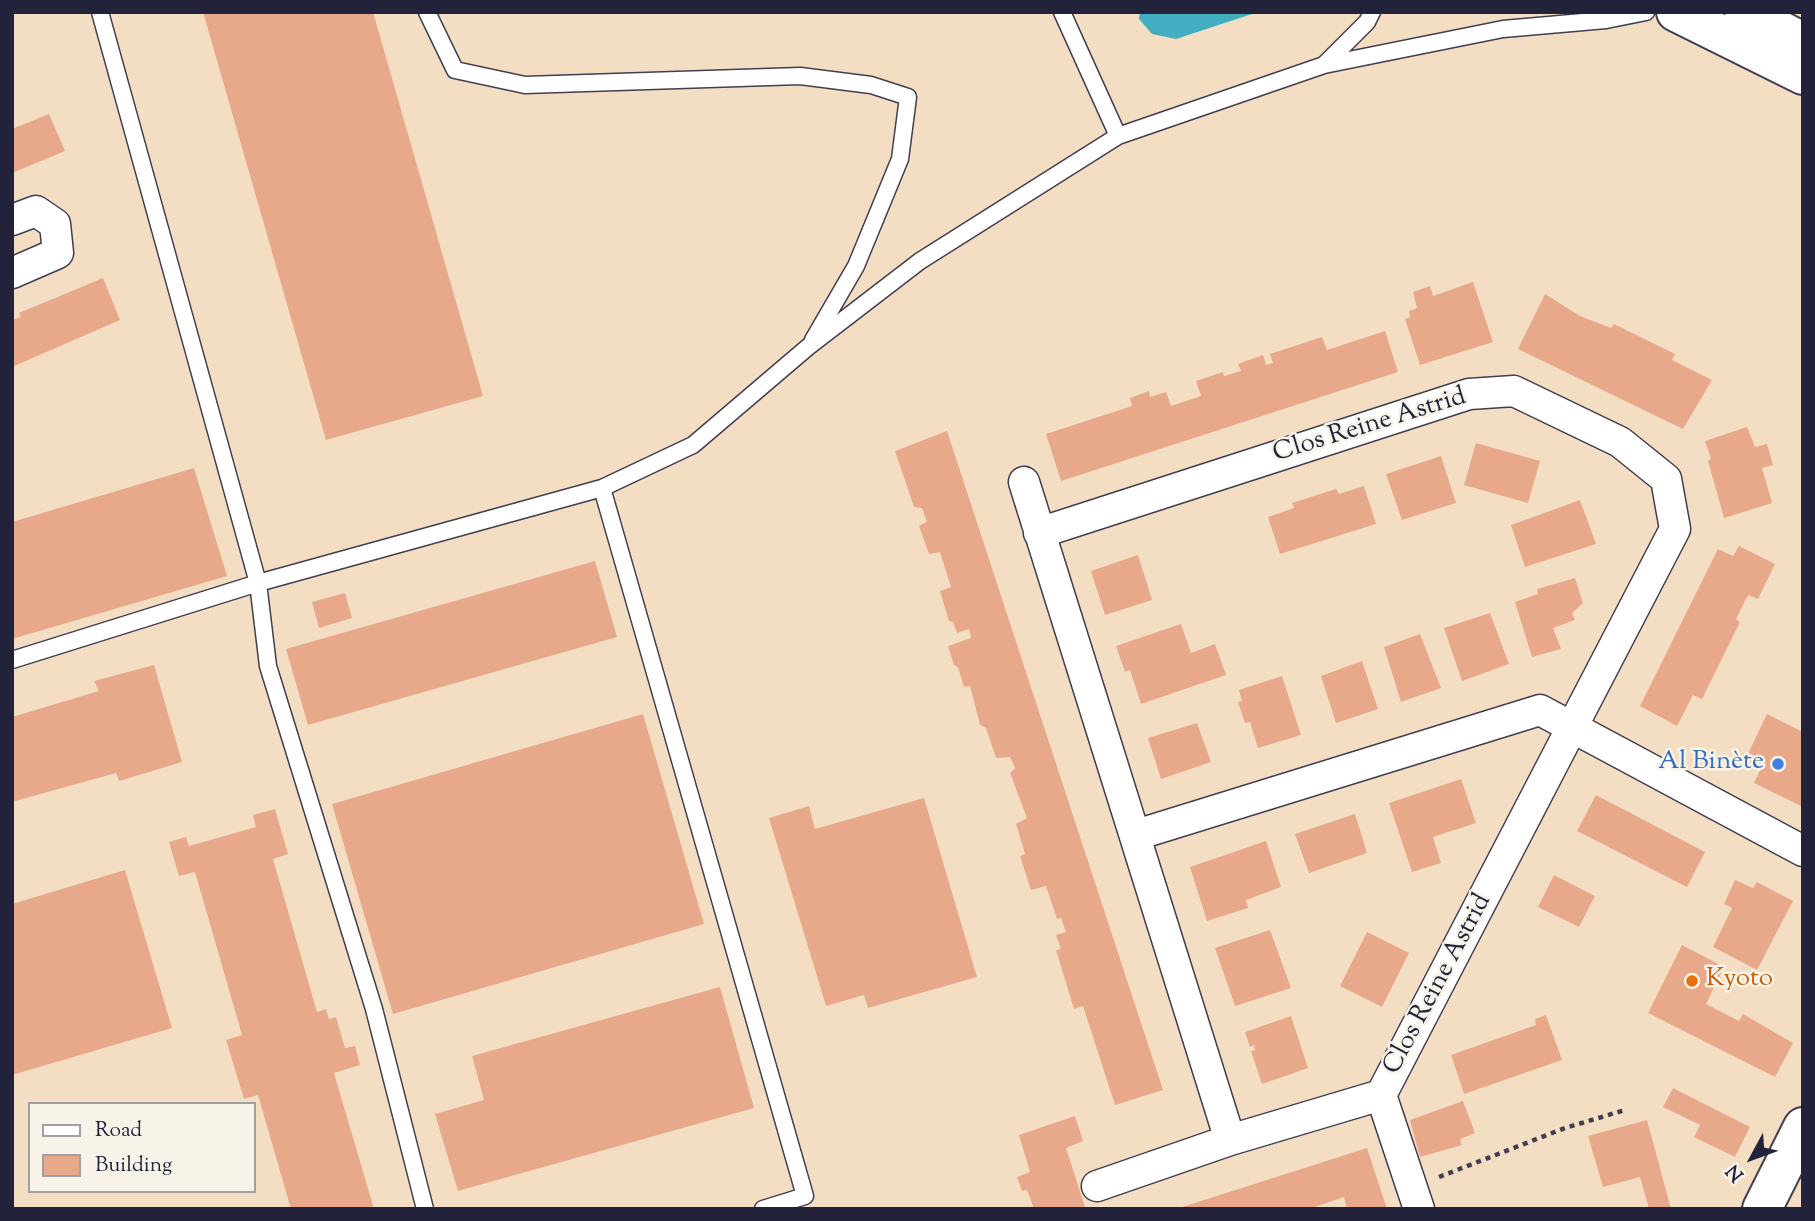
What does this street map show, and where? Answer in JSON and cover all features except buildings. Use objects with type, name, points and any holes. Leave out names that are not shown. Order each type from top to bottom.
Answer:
[{"type":"main road","points":[[1676,12],[1803,75]]},
{"type":"main road","points":[[1744,12],[1803,42]]},
{"type":"main road","points":[[1762,1209],[1803,1127]]},
{"type":"street","points":[[12,220],[36,211],[55,224],[58,253],[12,273]]},
{"type":"street","name":"Clos Reine Astrid","points":[[1039,533],[1469,394],[1514,391],[1620,442],[1666,479],[1675,529],[1575,727],[1381,1095],[1230,1140],[1097,1186]]},
{"type":"street","points":[[1024,482],[1230,1140]]},
{"type":"street","points":[[1136,835],[1540,710],[1803,851]]},
{"type":"street","name":"Clos Reine Astrid","points":[[1381,1095],[1416,1198]]},
{"type":"lane","points":[[100,12],[258,583],[268,666],[374,1009],[425,1209]]},
{"type":"lane","points":[[426,12],[455,70],[525,85],[800,76],[871,85],[908,97],[900,159],[856,266],[808,347]]},
{"type":"lane","points":[[1062,12],[1118,136]]},
{"type":"lane","points":[[1324,65],[1367,22],[1371,12]]},
{"type":"lane","points":[[12,660],[258,583],[602,488],[693,445],[808,347],[919,261],[1118,136],[1324,65],[1503,29],[1606,20],[1646,12]]},
{"type":"lane","points":[[602,488],[805,1196],[763,1209]]},
{"type":"path","points":[[1416,1198],[1565,1128],[1625,1110]]},
{"type":"water","points":[[1140,12],[1258,12],[1176,39],[1152,34],[1139,19]]},
{"type":"place","name":"Al Binète","points":[[1778,764]]},
{"type":"place","name":"Kyoto","points":[[1692,981]]}]
